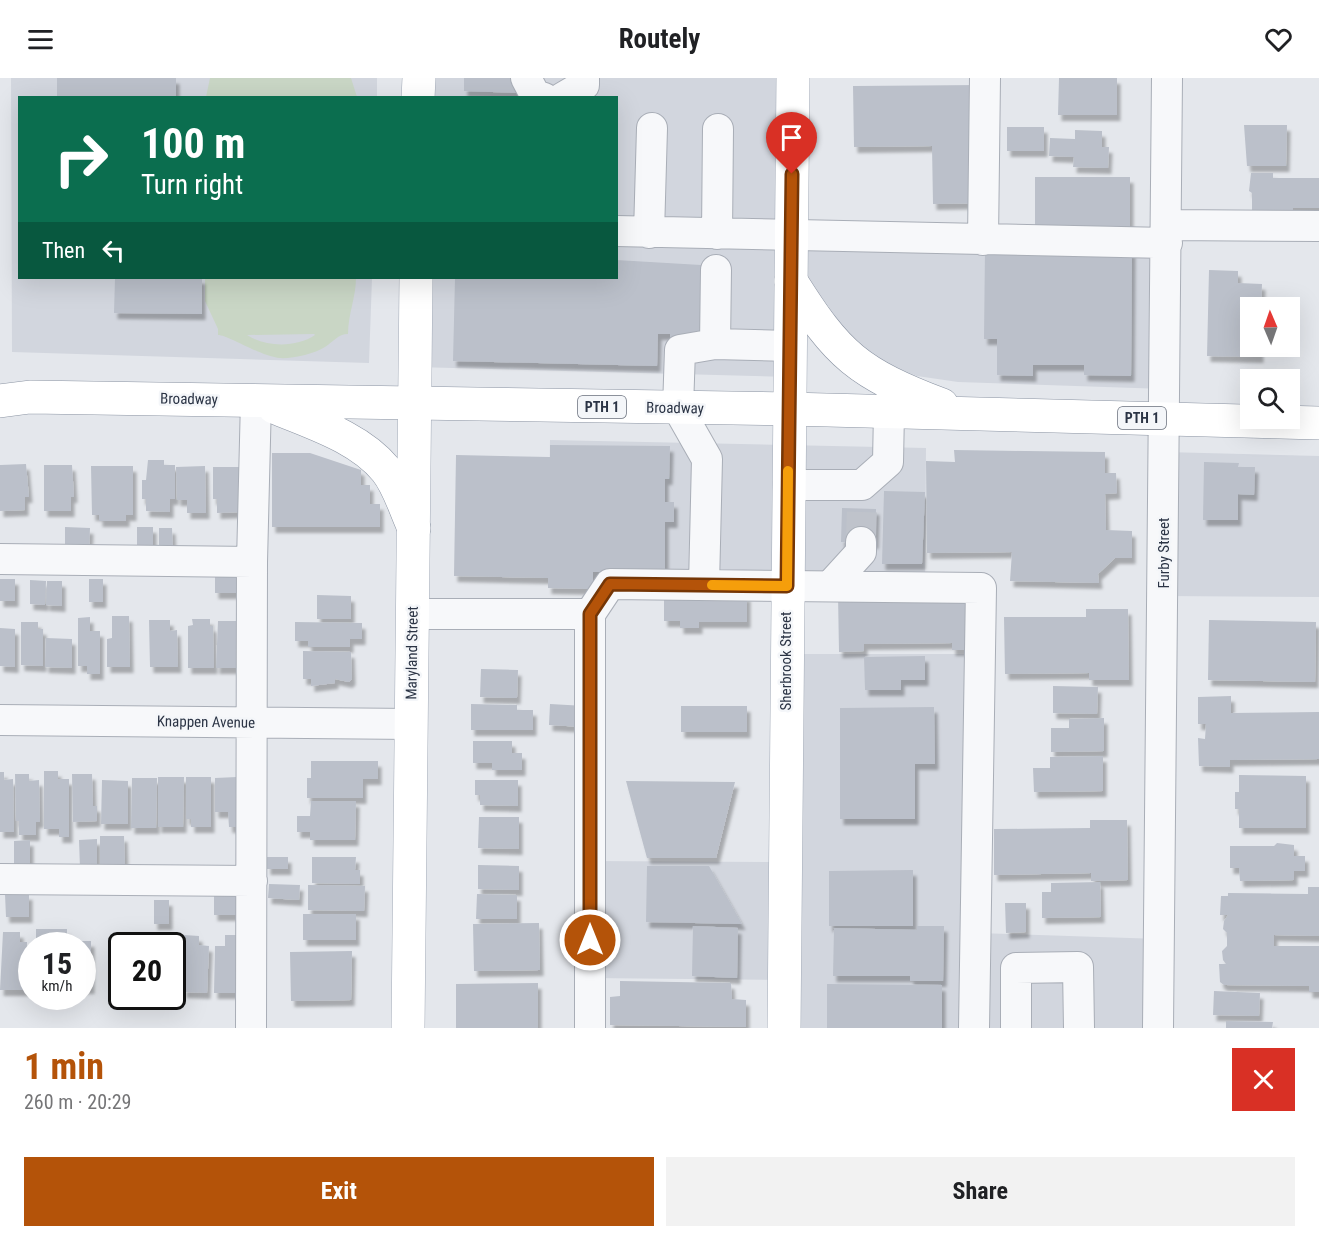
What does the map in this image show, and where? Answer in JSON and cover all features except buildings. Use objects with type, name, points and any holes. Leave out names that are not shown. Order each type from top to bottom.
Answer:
[{"type":"main road","points":[[418,96],[419,78]]},
{"type":"main road","name":"Sherbrook Street","points":[[784,1028],[793,78]]},
{"type":"main road","name":"Maryland Street","points":[[408,1028],[416,279]]},
{"type":"main road","points":[[791,281],[820,328],[852,361],[891,386],[966,414]]},
{"type":"main road","name":"Broadway","points":[[10,395],[789,409],[1319,423]]},
{"type":"main road","points":[[256,400],[336,433],[371,456],[392,479],[414,528]]},
{"type":"street","points":[[526,78],[535,95],[566,89]]},
{"type":"street","points":[[602,78],[602,96]]},
{"type":"street","points":[[983,240],[985,78]]},
{"type":"street","name":"Furby Street","points":[[1158,1028],[1167,78]]},
{"type":"street","points":[[649,232],[652,128]]},
{"type":"street","points":[[717,234],[718,129]]},
{"type":"street","points":[[618,231],[983,240],[1319,226]]},
{"type":"street","points":[[715,344],[716,270]]},
{"type":"street","points":[[704,585],[707,459],[678,408],[680,350],[715,344],[790,346]]},
{"type":"street","points":[[251,1028],[252,562],[256,400]]},
{"type":"street","points":[[788,484],[862,497],[888,462],[890,412]]},
{"type":"street","points":[[830,586],[861,552],[861,542]]},
{"type":"street","points":[[0,559],[252,562]]},
{"type":"street","points":[[590,1028],[590,614],[610,584],[981,588],[974,1018],[1016,1018],[1016,968],[1078,967],[1079,1028]]},
{"type":"street","points":[[413,614],[590,614]]},
{"type":"street","name":"Knappen Avenue","points":[[0,720],[412,724]]},
{"type":"street","points":[[0,879],[252,881]]},
{"type":"shaded area","points":[[11,78],[377,78],[377,96],[18,96],[18,279],[372,279],[369,363],[12,352]]},
{"type":"shaded area","points":[[419,78],[793,78],[792,236],[1167,243],[1165,389],[958,382],[917,376],[896,368],[862,348],[831,317],[829,307],[792,259],[790,377],[415,367],[416,279],[618,279],[618,96],[418,96]]},
{"type":"shaded area","points":[[550,440],[926,448],[925,587],[548,588]]},
{"type":"shaded area","points":[[1165,452],[1319,456],[1319,597],[1164,596]]},
{"type":"shaded area","points":[[786,654],[980,654],[976,933],[1160,939],[1158,1028],[784,1028],[784,980],[590,978],[590,861],[785,862]]},
{"type":"green space","points":[[210,78],[351,78],[357,96],[206,96]]},
{"type":"green space","points":[[205,279],[356,279],[348,334],[338,337],[320,350],[309,354],[284,358],[271,356],[218,335],[218,329],[205,301]],"holes":[[[247,335],[315,335],[290,344],[271,344]]]},
{"type":"tunnel","points":[[861,542],[862,508]]},
{"type":"slow traffic","points":[[712,585],[787,586],[788,471]]},
{"type":"route","points":[[590,940],[590,614],[610,584],[787,586],[792,174]]}]
